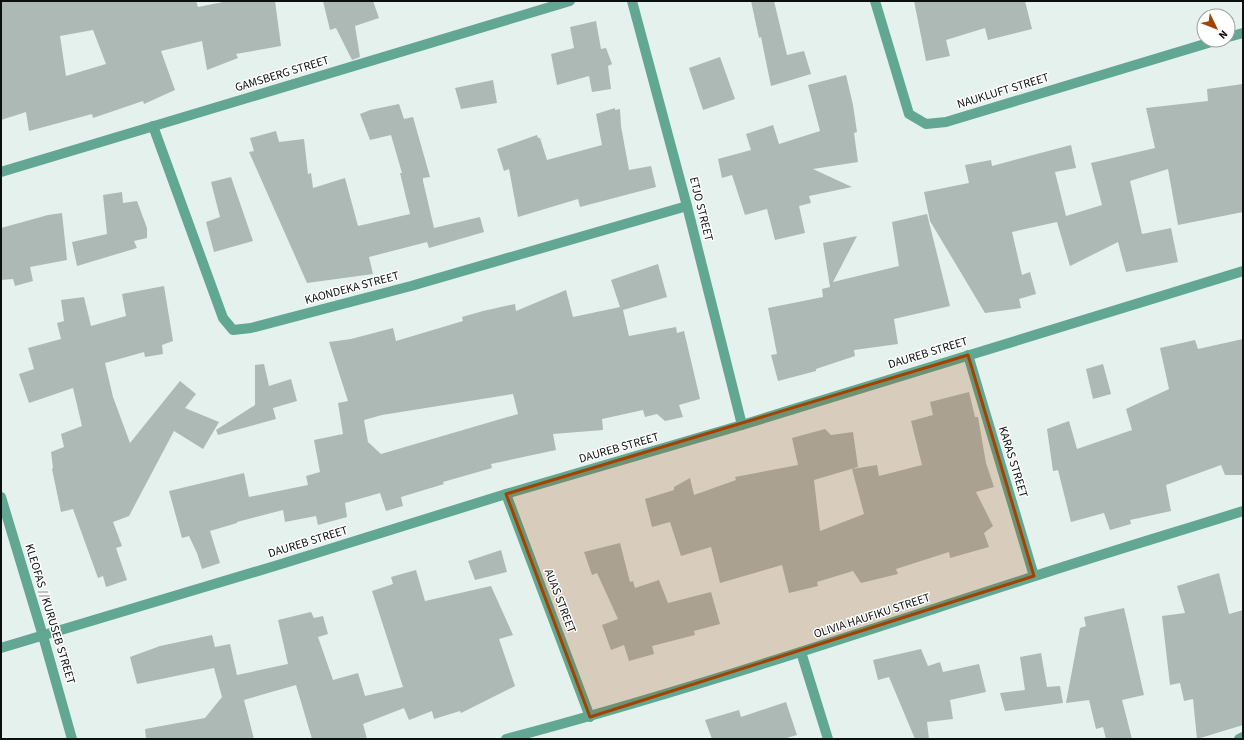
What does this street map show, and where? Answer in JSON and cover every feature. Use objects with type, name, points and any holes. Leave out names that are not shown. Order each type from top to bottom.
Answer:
[{"type":"street","name":"GAMSBERG STREET","points":[[1,172],[570,1]]},
{"type":"street","name":"ETJO STREET","points":[[632,1],[687,206],[742,425]]},
{"type":"street","name":"NAUKLUFT STREET","points":[[875,1],[909,114],[926,124],[946,122],[1196,47]]},
{"type":"street","name":"KAONDEKA STREET","points":[[153,126],[223,318],[234,330],[251,328],[404,288],[687,206]]},
{"type":"street","name":"DAUREB STREET","points":[[1,648],[270,568],[506,494],[742,425],[1243,270]]},
{"type":"street","name":"KARAS STREET","points":[[968,355],[1034,576]]},
{"type":"street","name":"AUAS STREET","points":[[506,494],[590,717]]},
{"type":"street","name":"KLEOFAS //KURUSEB STREET","points":[[1,497],[72,739]]},
{"type":"street","name":"OLIVIA HAUFIKU STREET","points":[[506,739],[590,717],[801,652],[1034,576],[1243,511]]},
{"type":"street","points":[[801,652],[828,739]]},
{"type":"street","points":[[1238,739],[1243,738]]},
{"type":"highlighted area","points":[[968,355],[1034,576],[590,717],[506,494]]},
{"type":"building","points":[[1,1],[196,1],[198,7],[228,1],[275,1],[281,46],[236,54],[238,58],[207,70],[202,41],[161,51],[175,90],[144,104],[143,101],[93,118],[92,114],[29,131],[26,112],[1,120]],"holes":[[[93,30],[106,64],[66,76],[60,36]]]},
{"type":"building","points":[[323,1],[373,1],[379,18],[355,26],[360,57],[352,60],[336,28],[330,30]]},
{"type":"building","points":[[751,1],[774,1],[787,55],[804,51],[811,74],[771,86],[761,37],[759,38]]},
{"type":"building","points":[[914,1],[1025,1],[1032,29],[988,40],[985,28],[946,40],[950,56],[926,61]]},
{"type":"building","points":[[596,21],[601,49],[606,48],[612,64],[608,66],[611,89],[592,92],[589,76],[557,85],[551,54],[574,48],[570,27]]},
{"type":"building","points":[[720,57],[735,99],[703,110],[689,68]]},
{"type":"building","points":[[846,75],[857,132],[854,133],[858,162],[813,169],[852,187],[809,196],[811,203],[799,206],[805,233],[775,240],[767,209],[745,215],[732,175],[722,178],[718,159],[751,150],[746,134],[773,125],[779,144],[820,131],[808,85]]},
{"type":"building","points":[[493,80],[497,103],[461,109],[455,88]]},
{"type":"building","points":[[1243,84],[1243,212],[1178,225],[1168,169],[1130,181],[1142,234],[1171,228],[1178,262],[1126,272],[1118,242],[1070,266],[1057,222],[1012,232],[1022,275],[1030,272],[1036,294],[1019,299],[1021,308],[985,313],[930,221],[924,192],[969,183],[965,165],[991,160],[992,166],[1071,145],[1076,168],[1055,172],[1066,216],[1102,205],[1091,163],[1155,148],[1146,108],[1208,101],[1207,89]]},
{"type":"building","points":[[399,104],[404,119],[413,117],[430,177],[423,178],[423,181],[434,228],[480,217],[484,232],[429,248],[427,242],[369,257],[373,274],[307,283],[249,152],[254,151],[250,138],[276,131],[279,142],[304,139],[308,174],[311,173],[313,188],[345,178],[358,226],[410,214],[400,173],[402,173],[391,135],[370,140],[360,114],[370,110]]},
{"type":"building","points":[[615,108],[615,110],[620,109],[621,126],[629,170],[651,166],[656,187],[580,207],[578,199],[518,217],[509,169],[504,171],[497,149],[537,135],[538,138],[540,138],[547,160],[602,145],[596,114]]},
{"type":"building","points":[[231,177],[253,241],[214,252],[206,222],[220,217],[211,182]]},
{"type":"building","points":[[122,192],[123,203],[137,201],[147,228],[147,238],[134,241],[137,248],[77,266],[72,242],[107,234],[103,195]]},
{"type":"building","points":[[62,213],[67,260],[30,267],[33,281],[15,286],[13,279],[1,280],[1,228],[48,215]]},
{"type":"building","points":[[927,214],[950,306],[894,319],[898,344],[854,350],[855,356],[816,369],[816,371],[778,381],[771,355],[777,354],[768,308],[823,297],[822,289],[830,287],[823,243],[857,236],[833,282],[899,266],[892,222]]},
{"type":"building","points":[[658,264],[667,297],[623,310],[629,336],[676,327],[677,333],[684,331],[700,399],[679,405],[683,417],[665,421],[657,414],[645,417],[643,410],[602,419],[603,430],[553,434],[556,450],[491,464],[492,468],[443,482],[444,484],[401,497],[403,506],[386,511],[380,493],[345,503],[347,517],[318,525],[316,516],[285,522],[283,510],[237,522],[210,531],[220,563],[202,569],[197,553],[189,536],[182,538],[169,491],[244,473],[249,497],[308,485],[306,476],[320,472],[314,440],[343,434],[338,403],[348,401],[329,342],[351,339],[393,328],[396,341],[463,321],[462,317],[483,311],[515,304],[516,311],[566,290],[573,317],[620,307],[611,280]],"holes":[[[513,394],[518,414],[381,454],[368,442],[364,420],[382,415]]]},
{"type":"building","points":[[164,286],[173,341],[162,345],[163,354],[145,357],[144,352],[105,363],[113,397],[130,443],[180,381],[196,394],[185,408],[219,422],[203,449],[174,431],[129,516],[113,522],[122,546],[116,548],[127,580],[106,587],[103,576],[98,578],[73,509],[61,512],[52,469],[51,452],[64,447],[61,434],[82,426],[73,388],[29,403],[19,374],[34,369],[28,348],[61,339],[57,323],[64,321],[61,300],[84,297],[91,326],[126,316],[122,294]]},
{"type":"building","points":[[1243,339],[1243,475],[1225,475],[1221,465],[1166,485],[1171,511],[1130,520],[1131,524],[1110,530],[1104,513],[1071,522],[1058,470],[1053,471],[1047,429],[1069,421],[1077,449],[1132,430],[1126,409],[1169,389],[1160,348],[1195,340],[1198,349]]},
{"type":"building","points":[[264,364],[269,386],[291,379],[297,401],[273,408],[276,419],[218,435],[216,430],[255,405],[255,365]]},
{"type":"building","points":[[1103,364],[1111,394],[1093,399],[1086,369]]},
{"type":"building","points":[[969,392],[975,417],[978,417],[986,463],[994,487],[976,492],[993,526],[984,533],[989,547],[950,558],[949,552],[896,569],[898,574],[861,583],[853,571],[817,582],[818,586],[789,593],[782,565],[720,583],[711,547],[681,556],[670,522],[652,527],[645,499],[674,490],[674,487],[690,478],[694,495],[736,480],[735,477],[798,465],[792,438],[825,429],[831,435],[853,432],[858,467],[814,480],[820,531],[864,514],[852,469],[877,465],[879,476],[922,465],[911,421],[933,415],[930,402]]},
{"type":"building","points":[[620,543],[630,582],[633,581],[635,588],[659,580],[668,603],[711,592],[720,624],[694,631],[695,635],[652,646],[654,654],[629,661],[624,645],[611,650],[602,625],[618,619],[597,573],[592,575],[584,552]]},
{"type":"building","points":[[501,550],[507,572],[475,580],[468,561]]},
{"type":"building","points":[[416,570],[425,601],[491,586],[513,635],[499,639],[515,686],[461,713],[460,711],[434,719],[432,711],[409,720],[404,708],[363,724],[367,739],[312,739],[296,685],[244,700],[254,739],[146,739],[145,729],[205,718],[222,697],[214,668],[137,684],[130,657],[160,646],[212,635],[215,647],[230,644],[237,675],[288,664],[278,620],[311,612],[314,618],[323,616],[328,634],[318,637],[333,680],[358,673],[365,696],[403,687],[372,591],[393,584],[391,577]]},
{"type":"building","points":[[1219,573],[1229,614],[1243,610],[1243,725],[1197,739],[1193,699],[1184,701],[1180,683],[1170,685],[1162,616],[1185,613],[1177,586]]},
{"type":"building","points":[[1124,608],[1144,695],[1122,700],[1132,739],[1106,739],[1103,727],[1096,729],[1089,700],[1066,703],[1080,628],[1086,626],[1084,617]]},
{"type":"building","points":[[921,649],[928,666],[940,662],[943,672],[979,664],[986,692],[950,700],[953,719],[927,722],[929,739],[915,739],[889,677],[878,680],[873,660]]},
{"type":"building","points":[[1041,653],[1047,687],[1060,686],[1063,703],[1005,711],[1000,693],[1025,690],[1020,657]]},
{"type":"building","points":[[786,702],[797,735],[783,739],[712,739],[705,720],[739,710],[741,717]]}]
